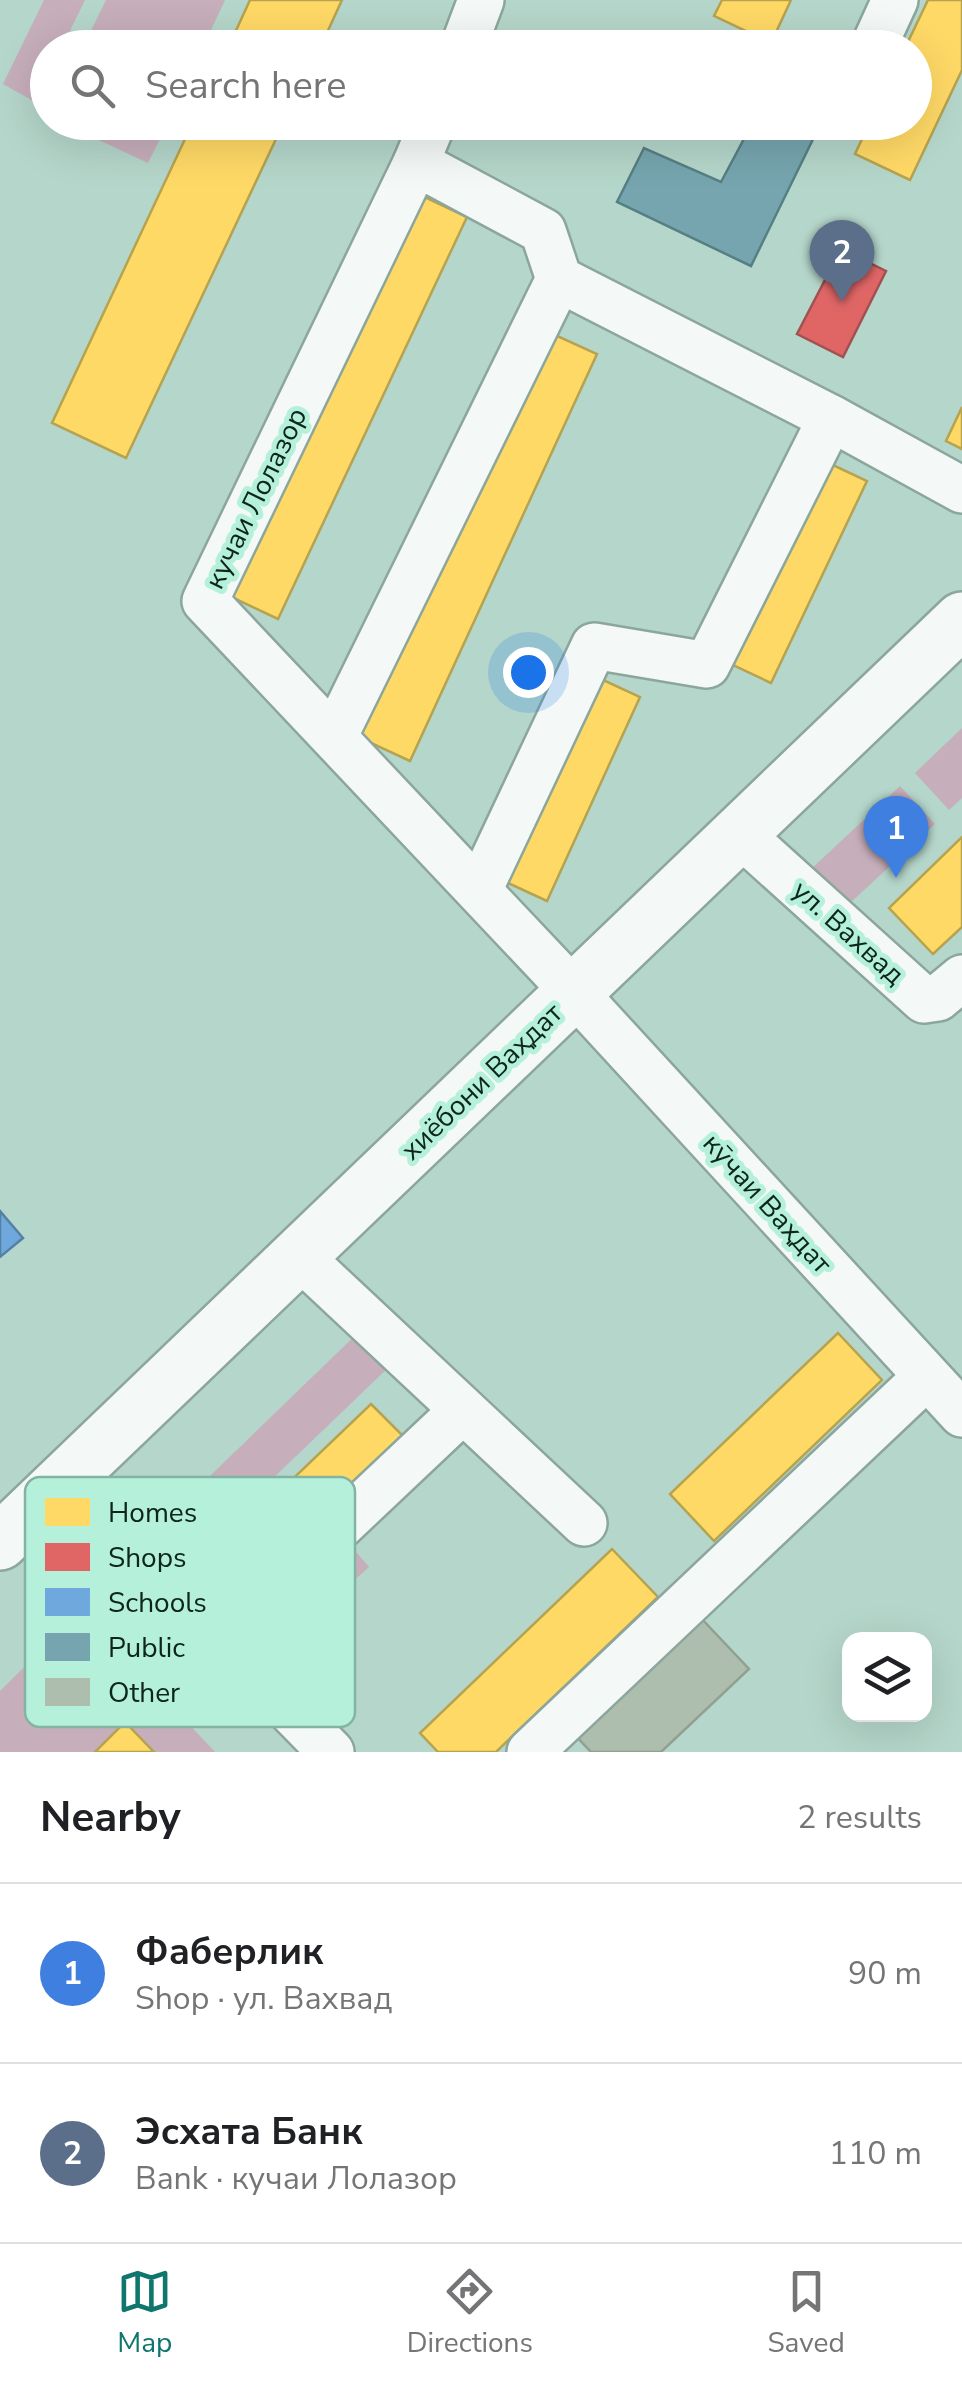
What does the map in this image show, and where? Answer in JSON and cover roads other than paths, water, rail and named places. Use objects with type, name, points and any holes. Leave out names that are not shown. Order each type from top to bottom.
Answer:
[{"type":"main road","name":"хиёбони Ваҳдат","points":[[68,1477],[962,620]]},
{"type":"main road","name":"хиёбони Ваҳдат","points":[[0,1542],[25,1518]]},
{"type":"street","points":[[881,30],[895,0]]},
{"type":"street","name":"кучаи Лолазор","points":[[472,882],[205,601],[425,143],[543,232],[559,279]]},
{"type":"street","points":[[334,737],[559,279],[824,414],[962,490]]},
{"type":"street","points":[[472,882],[594,646],[706,665],[824,414]]},
{"type":"street","name":"ул. Вахвад","points":[[739,833],[924,1000],[938,998],[962,978]]},
{"type":"street","name":"кӯчаи Ваҳдат","points":[[472,882],[947,1387]]},
{"type":"street","points":[[299,1256],[584,1522]]},
{"type":"street","points":[[530,1752],[947,1387]]},
{"type":"street","points":[[355,1513],[462,1411]]},
{"type":"street","points":[[307,1727],[331,1752]]},
{"type":"place","name":"Эсхата Банк","points":[[842,302]]},
{"type":"place","name":"Фаберлик","points":[[896,878]]}]
